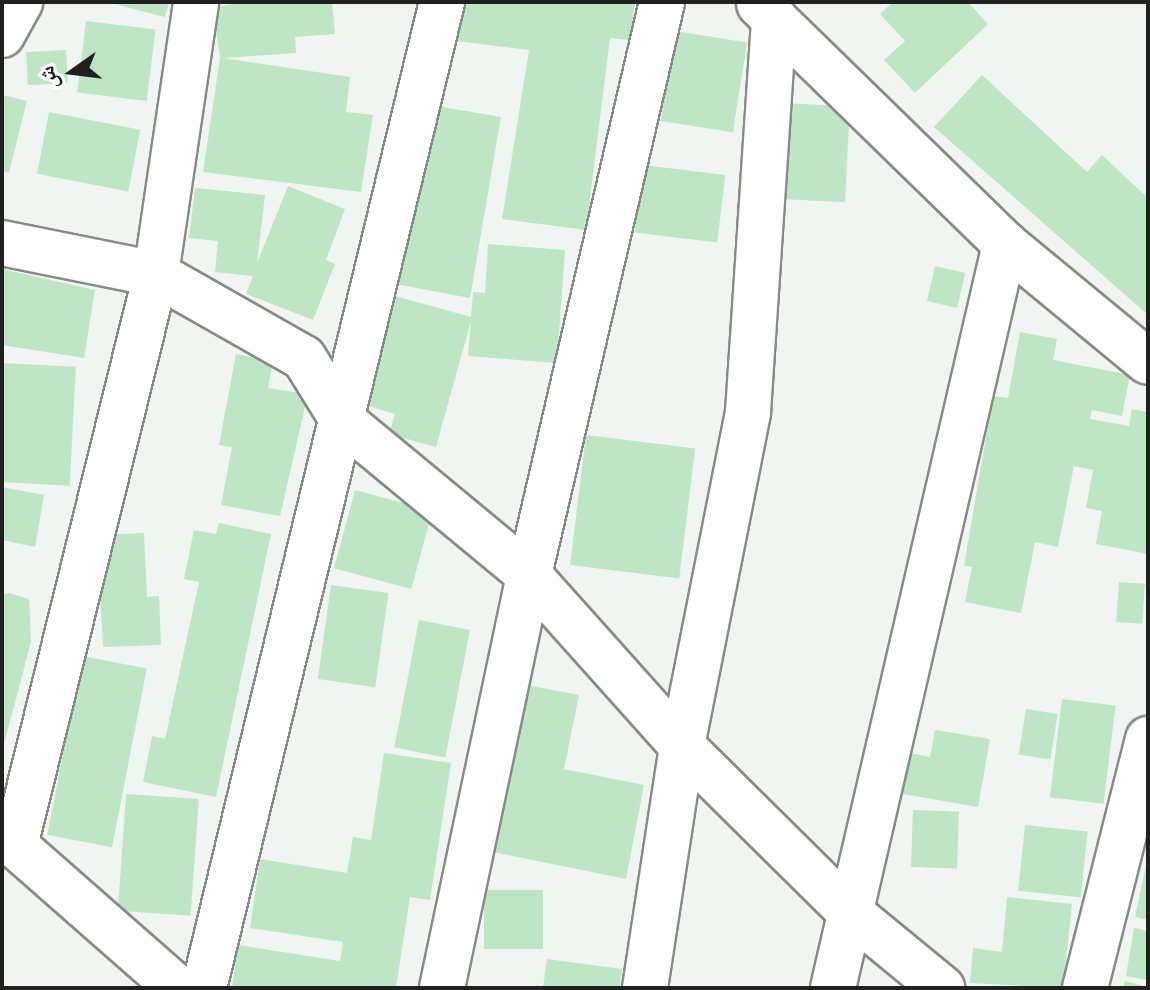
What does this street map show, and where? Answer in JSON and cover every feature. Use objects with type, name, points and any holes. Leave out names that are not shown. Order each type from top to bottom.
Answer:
[{"type":"street","points":[[177,988],[8,840],[156,274],[196,2]]},
{"type":"street","points":[[204,988],[442,2]]},
{"type":"street","points":[[442,988],[529,575],[662,2]]},
{"type":"street","points":[[766,10],[1005,244],[1148,362]]},
{"type":"street","points":[[645,988],[682,746],[748,412],[766,10]]},
{"type":"street","points":[[2,243],[156,274],[304,358],[343,421],[529,575],[682,746],[852,914],[942,988]]},
{"type":"street","points":[[833,988],[1005,244]]},
{"type":"street","points":[[1085,988],[1148,739]]},
{"type":"building","points":[[107,2],[169,2],[165,17]]},
{"type":"building","points":[[246,2],[332,2],[335,34],[295,37],[296,53],[222,58],[350,77],[346,112],[373,115],[361,192],[203,172],[220,58],[213,7]]},
{"type":"building","points":[[462,2],[635,2],[630,40],[610,38],[586,230],[502,219],[529,50],[457,41]]},
{"type":"building","points":[[893,2],[968,2],[988,24],[915,93],[884,60],[905,41],[880,14]]},
{"type":"building","points":[[86,21],[155,30],[147,101],[77,92]]},
{"type":"building","points":[[675,31],[747,42],[733,132],[661,121]]},
{"type":"building","points":[[66,50],[68,83],[28,85],[26,52]]},
{"type":"building","points":[[982,75],[1087,172],[1102,155],[1148,198],[1148,315],[934,127]]},
{"type":"building","points":[[2,95],[27,101],[9,173],[2,171]]},
{"type":"building","points":[[783,103],[850,107],[845,202],[778,199]]},
{"type":"building","points":[[437,106],[501,117],[470,298],[390,283],[413,149],[429,152]]},
{"type":"building","points":[[49,112],[140,130],[128,192],[37,174]]},
{"type":"building","points":[[643,165],[725,175],[717,243],[635,232]]},
{"type":"building","points":[[288,186],[345,209],[326,260],[335,264],[313,320],[246,294],[253,276],[215,272],[218,241],[189,238],[195,188],[265,195],[257,263]]},
{"type":"building","points":[[488,244],[565,250],[557,363],[468,356],[471,321],[436,447],[389,434],[395,414],[365,405],[395,296],[471,317],[473,292],[485,293]]},
{"type":"building","points":[[935,266],[965,273],[957,308],[927,301]]},
{"type":"building","points":[[2,269],[95,290],[84,358],[2,345]]},
{"type":"building","points":[[1020,332],[1057,339],[1053,360],[1130,375],[1122,416],[1092,410],[1090,419],[1129,426],[1132,409],[1148,412],[1148,554],[1096,544],[1102,511],[1086,508],[1093,470],[1074,466],[1058,547],[1035,542],[1021,613],[965,602],[972,567],[964,566],[993,396],[1008,398]]},
{"type":"building","points":[[236,354],[273,361],[268,388],[308,394],[280,516],[221,505],[232,447],[219,445]]},
{"type":"building","points":[[2,363],[76,367],[70,486],[2,482]]},
{"type":"building","points":[[586,435],[695,448],[679,578],[570,565]]},
{"type":"building","points":[[2,487],[44,495],[35,547],[2,540]]},
{"type":"building","points":[[355,490],[432,511],[411,589],[334,568]]},
{"type":"building","points":[[219,523],[271,534],[216,797],[143,782],[152,736],[165,739],[199,582],[184,579],[194,530],[216,534]]},
{"type":"building","points":[[144,533],[147,597],[159,596],[161,645],[103,647],[97,535]]},
{"type":"building","points":[[1119,582],[1145,584],[1142,624],[1116,622]]},
{"type":"building","points":[[331,585],[388,593],[375,687],[318,679]]},
{"type":"building","points":[[2,594],[29,599],[31,642],[3,748]]},
{"type":"building","points":[[419,620],[470,630],[445,758],[394,748]]},
{"type":"building","points":[[82,656],[147,669],[112,847],[47,835]]},
{"type":"building","points":[[521,684],[579,695],[564,769],[644,785],[626,879],[488,851]]},
{"type":"building","points":[[1062,699],[1116,706],[1104,804],[1050,797]]},
{"type":"building","points":[[1026,709],[1058,714],[1050,759],[1019,754]]},
{"type":"building","points":[[935,730],[990,739],[978,807],[903,794],[910,753],[930,757]]},
{"type":"building","points":[[384,753],[451,763],[430,900],[410,897],[396,988],[232,988],[238,945],[340,961],[343,942],[250,928],[260,859],[347,873],[353,837],[371,840]]},
{"type":"building","points":[[126,794],[199,799],[191,916],[118,911]]},
{"type":"building","points":[[913,810],[959,812],[957,869],[911,867]]},
{"type":"building","points":[[1025,825],[1088,832],[1081,897],[1018,891]]},
{"type":"building","points":[[1148,861],[1148,920],[1135,917]]},
{"type":"building","points":[[484,890],[543,890],[543,949],[484,949]]},
{"type":"building","points":[[1007,897],[1072,904],[1063,988],[970,983],[973,948],[1002,952]]},
{"type":"building","points":[[1134,928],[1148,931],[1148,980],[1126,976]]},
{"type":"building","points":[[547,959],[622,969],[620,988],[543,988]]},
{"type":"building","points":[[1125,981],[1147,987],[1147,988],[1123,988]]}]
